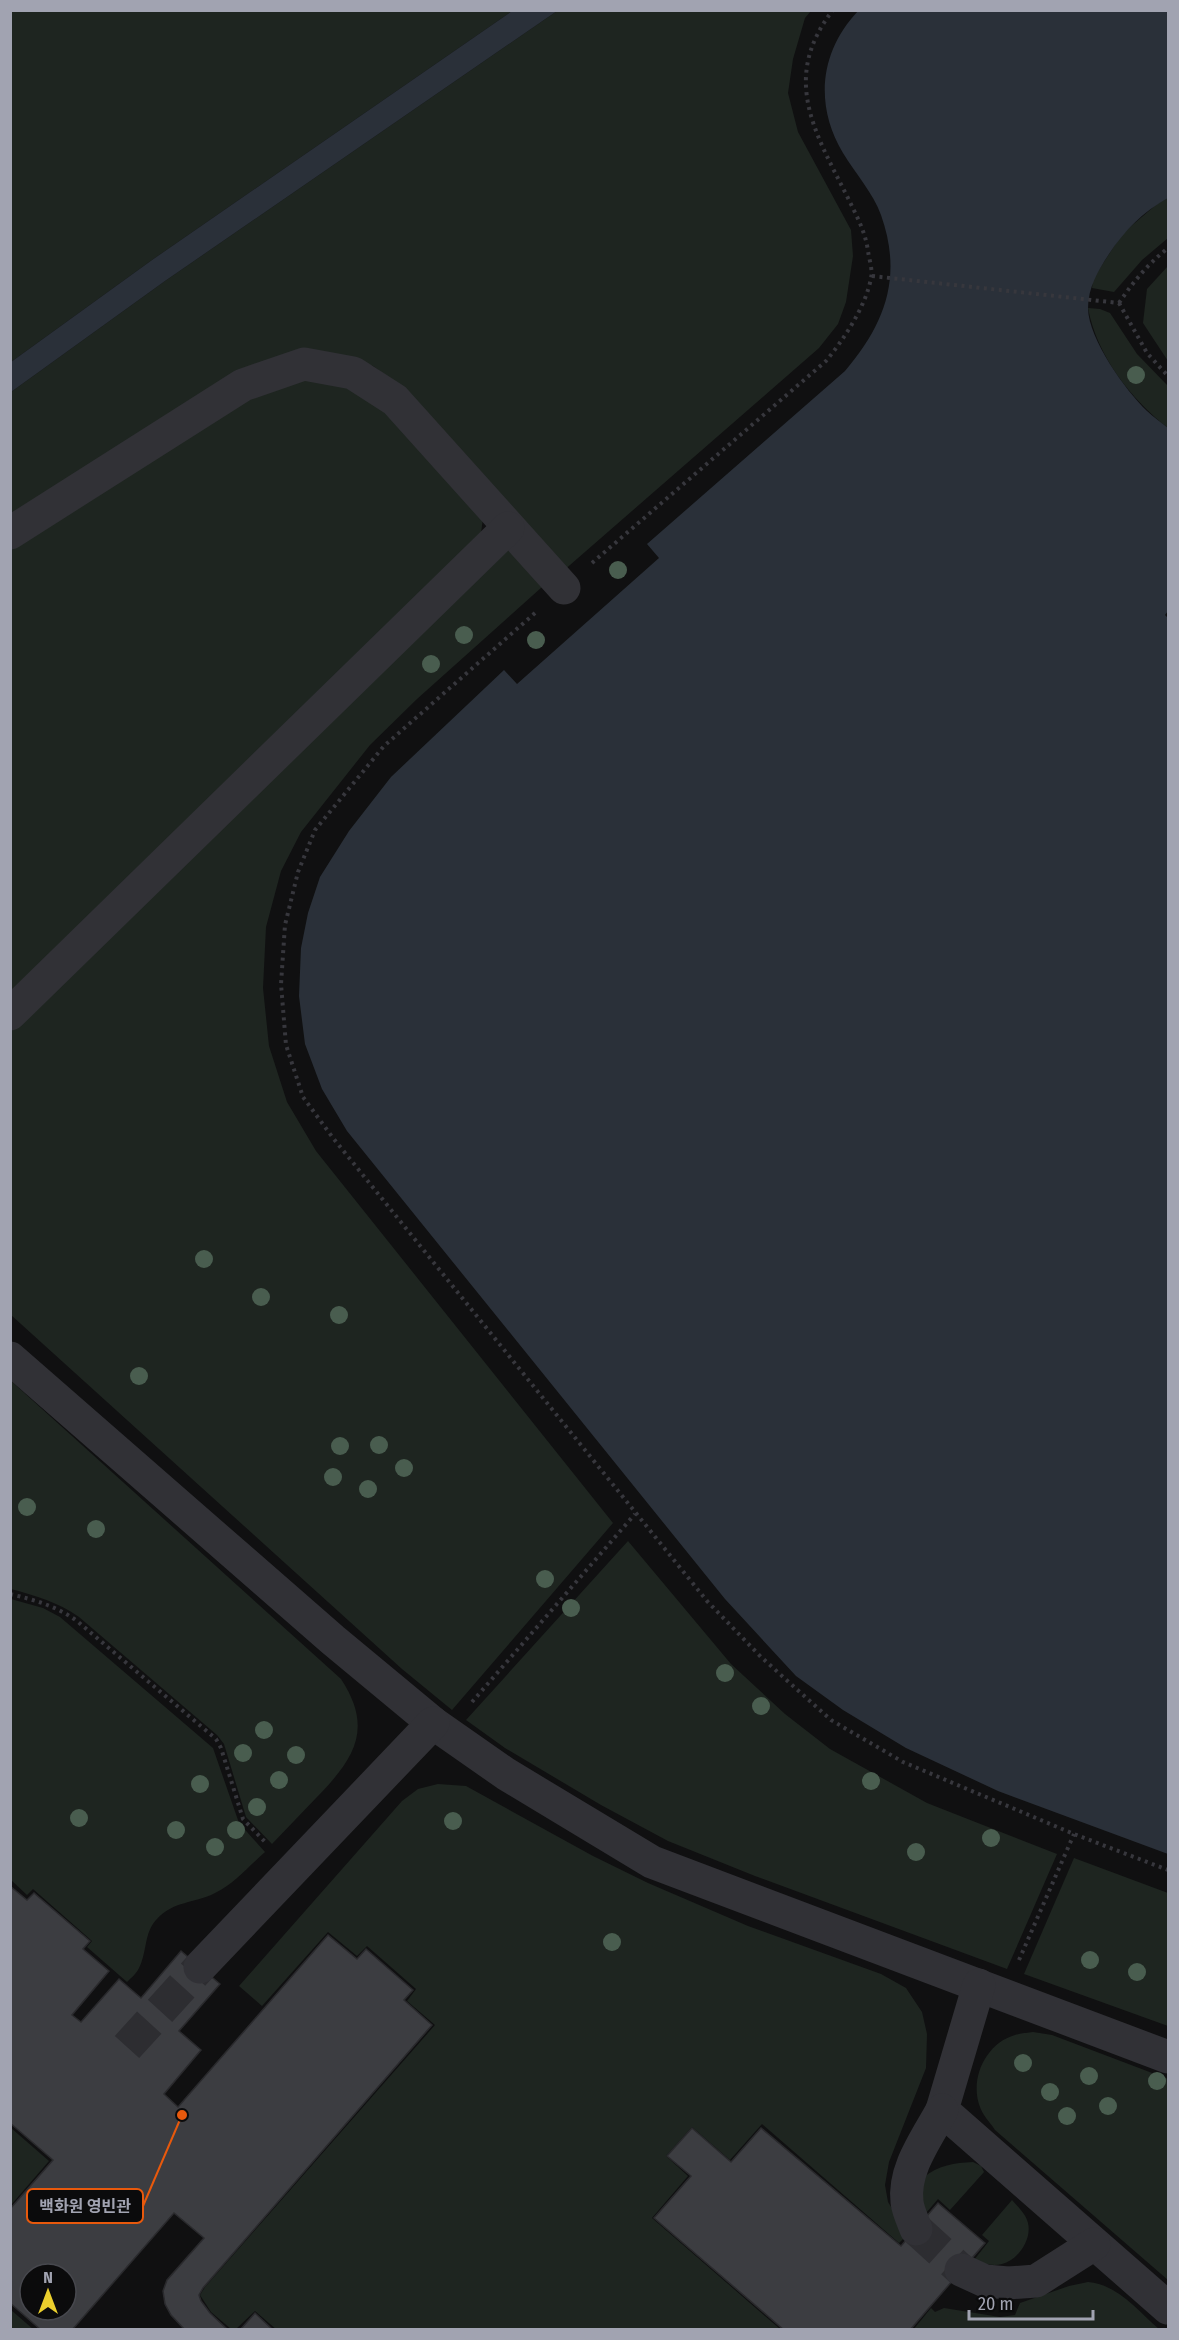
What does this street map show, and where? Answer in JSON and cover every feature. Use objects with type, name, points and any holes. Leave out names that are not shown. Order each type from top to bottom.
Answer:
[{"type":"street","points":[[10,533],[243,385],[304,364],[353,373],[396,400],[564,588]]},
{"type":"street","points":[[10,1014],[508,528]]},
{"type":"street","points":[[10,1358],[333,1640],[439,1728],[506,1774],[652,1862],[1168,2057]]},
{"type":"street","points":[[200,1967],[293,1870],[439,1728]]},
{"type":"street","points":[[916,2229],[907,2203],[908,2182],[913,2164],[942,2110],[992,1990]]},
{"type":"street","points":[[942,2110],[1168,2308]]},
{"type":"street","points":[[961,2270],[985,2281],[1008,2283],[1036,2281],[1094,2244]]},
{"type":"path","points":[[833,10],[820,28],[807,60],[806,94],[815,133],[865,230],[872,276],[857,315],[845,337],[826,361],[384,746],[315,830],[298,872],[285,925],[281,984],[286,1045],[303,1097],[333,1138],[635,1514],[707,1601],[761,1657],[831,1720],[903,1762],[1074,1834],[1168,1870]]},
{"type":"path","points":[[1119,303],[1132,283],[1154,259],[1168,248]]},
{"type":"path","points":[[872,276],[1119,303]]},
{"type":"path","points":[[1119,303],[1147,353],[1168,376]]},
{"type":"path","points":[[439,1728],[635,1514]]},
{"type":"path","points":[[10,1594],[44,1603],[69,1615],[216,1739],[221,1748],[243,1819],[293,1870]]},
{"type":"path","points":[[992,1990],[1029,1935],[1074,1834]]},
{"type":"shaded area","points":[[10,11],[512,11],[152,260],[11,362]]},
{"type":"shaded area","points":[[512,11],[557,11],[165,281],[11,392],[11,362],[152,260]]},
{"type":"shaded area","points":[[557,11],[811,11],[805,18],[793,59],[788,93],[798,132],[851,230],[853,256],[846,302],[838,324],[819,348],[562,572],[406,390],[373,366],[340,355],[297,353],[11,520],[11,392],[165,281]]},
{"type":"shaded area","points":[[858,11],[1168,11],[1168,198],[1143,215],[1115,246],[1094,280],[1088,309],[1090,321],[1101,349],[1119,377],[1138,402],[1168,428],[1168,611],[1165,615],[1168,618],[1168,1854],[998,1791],[906,1748],[843,1710],[796,1676],[725,1599],[347,1131],[322,1089],[305,1044],[299,996],[301,948],[308,913],[320,877],[349,831],[391,777],[504,670],[517,684],[659,558],[647,544],[845,371],[871,336],[886,299],[890,279],[887,238],[878,207],[834,135],[825,98],[825,79],[829,61],[845,27]]},
{"type":"shaded area","points":[[1168,198],[1168,238],[1142,260],[1114,292],[1092,288],[1093,279],[1122,234],[1157,204]]},
{"type":"shaded area","points":[[1168,266],[1168,361],[1143,323],[1147,289]]},
{"type":"shaded area","points":[[1088,308],[1110,313],[1137,354],[1168,386],[1168,428],[1141,404],[1117,375],[1099,343]]},
{"type":"shaded area","points":[[333,379],[374,398],[483,518],[481,533],[11,994],[11,547],[249,394],[288,382]]},
{"type":"shaded area","points":[[510,548],[542,587],[417,699],[370,745],[301,832],[281,871],[266,927],[263,988],[269,1046],[287,1102],[316,1151],[613,1523],[452,1710],[402,1669],[11,1315],[11,1029]]},
{"type":"shaded area","points":[[10,1380],[341,1679],[351,1697],[358,1728],[350,1756],[330,1783],[272,1844],[246,1817],[224,1744],[217,1735],[79,1617],[55,1603],[11,1589]]},
{"type":"shaded area","points":[[628,1541],[731,1664],[785,1714],[830,1749],[927,1803],[1057,1854],[1007,1969],[755,1876],[668,1841],[601,1805],[505,1748],[466,1720]]},
{"type":"shaded area","points":[[11,1599],[43,1608],[60,1617],[213,1748],[239,1823],[265,1852],[222,1889],[170,1909],[156,1920],[147,1937],[142,1962],[127,1982],[87,1947],[92,1941],[33,1889],[27,1895],[11,1880]]},
{"type":"shaded area","points":[[438,1784],[466,1786],[593,1856],[648,1883],[748,1926],[881,1974],[906,1988],[922,2012],[927,2034],[926,2068],[889,2162],[885,2185],[888,2202],[908,2234],[899,2243],[762,2124],[730,2160],[692,2127],[666,2156],[688,2176],[652,2218],[780,2329],[277,2330],[255,2311],[236,2329],[231,2329],[211,2312],[200,2295],[205,2287],[435,2025],[407,2001],[416,1989],[367,1946],[357,1956],[328,1932],[262,2006],[239,1986],[402,1801],[418,1789]]},
{"type":"shaded area","points":[[1074,1858],[1168,1893],[1168,2026],[1024,1974]]},
{"type":"shaded area","points":[[1033,2032],[1052,2035],[1168,2079],[1168,2280],[995,2130],[984,2115],[979,2104],[977,2079],[986,2057],[1004,2040],[1017,2034]]},
{"type":"shaded area","points":[[11,2128],[49,2161],[11,2205]]},
{"type":"shaded area","points":[[973,2162],[981,2166],[984,2172],[950,2210],[938,2199],[926,2213],[921,2202],[924,2177],[947,2165]]},
{"type":"shaded area","points":[[1012,2200],[1024,2214],[1028,2223],[1028,2236],[1023,2248],[1008,2262],[998,2265],[974,2260],[989,2241],[982,2235]]},
{"type":"shaded area","points":[[1088,2282],[1099,2284],[1118,2293],[1159,2329],[913,2330],[931,2308],[935,2312],[944,2308],[1000,2317],[1015,2315],[1020,2303]]},
{"type":"shaded area","points":[[11,2310],[18,2316],[18,2322],[25,2322],[33,2329],[11,2329]]},
{"type":"building","points":[[10,1886],[27,1900],[34,1893],[90,1941],[83,1949],[109,1971],[72,2015],[81,2022],[119,1979],[141,1998],[181,1951],[220,1984],[179,2031],[201,2050],[164,2094],[178,2107],[328,1935],[357,1959],[366,1949],[413,1990],[404,2000],[432,2025],[203,2288],[199,2295],[201,2301],[228,2330],[185,2330],[171,2315],[165,2304],[163,2291],[167,2280],[204,2238],[174,2213],[72,2330],[41,2330],[32,2322],[78,2322],[78,2262],[18,2262],[18,2310],[10,2303],[10,2209],[53,2160],[10,2123]]},
{"type":"building","points":[[692,2128],[731,2162],[761,2128],[901,2246],[938,2203],[985,2243],[910,2330],[784,2330],[654,2218],[691,2176],[667,2156]]},
{"type":"building","points":[[255,2313],[273,2330],[240,2330]]},
{"type":"tunnel","points":[[127,2047],[200,1967]]},
{"type":"tunnel","points":[[916,2229],[961,2270]]},
{"type":"place","name":"백화원 영빈관","points":[[182,2115]]}]
